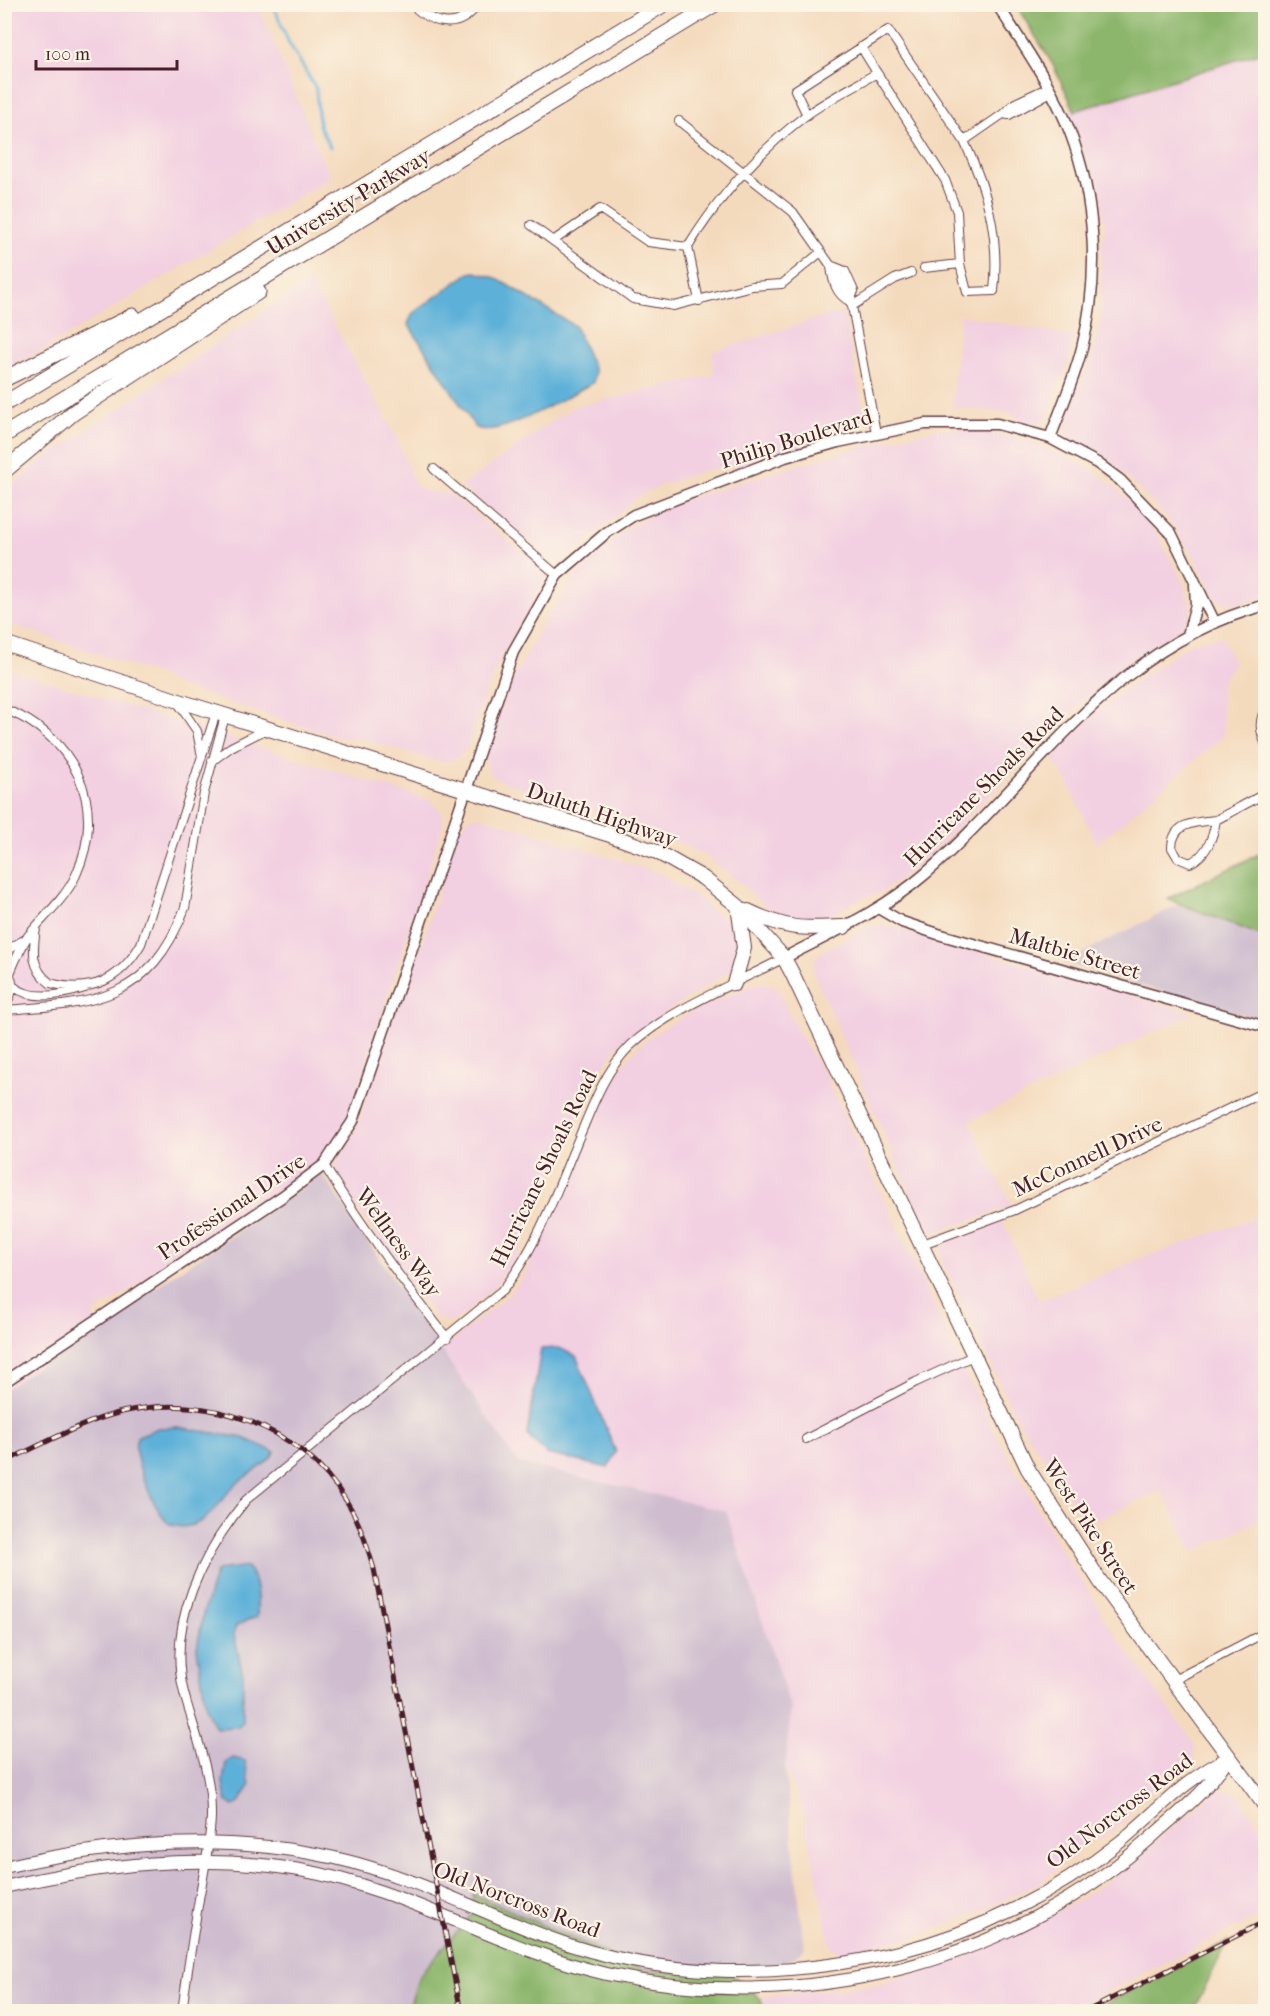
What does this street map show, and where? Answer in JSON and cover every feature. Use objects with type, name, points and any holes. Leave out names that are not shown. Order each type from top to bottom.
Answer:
[{"type":"highway","name":"University Parkway","points":[[4,404],[664,4]]},
{"type":"highway","name":"University Parkway","points":[[4,435],[715,4]]},
{"type":"highway","points":[[4,471],[73,413],[236,308],[291,262]]},
{"type":"highway","points":[[4,379],[144,310],[193,289]]},
{"type":"main road","name":"Duluth Highway","points":[[4,643],[267,729],[607,834],[657,852],[703,878],[738,906],[784,958],[920,1245]]},
{"type":"main road","points":[[738,906],[776,924],[791,928],[844,927]]},
{"type":"main road","points":[[734,984],[744,948],[738,906]]},
{"type":"main road","name":"West Pike Street","points":[[920,1245],[1028,1469],[1049,1505],[1100,1581],[1266,1807]]},
{"type":"main road","name":"Old Norcross Road","points":[[4,1868],[118,1846],[208,1842],[282,1848],[373,1867],[553,1939],[622,1958],[713,1970],[811,1968],[900,1951],[951,1935],[1003,1914],[1096,1860],[1202,1771],[1228,1758]]},
{"type":"main road","name":"Old Norcross Road","points":[[4,1887],[111,1866],[206,1861],[260,1864],[360,1884],[407,1900],[546,1957],[608,1975],[699,1988],[750,1990],[808,1987],[873,1977],[934,1962],[1038,1918],[1081,1893],[1134,1853],[1214,1782],[1228,1758]]},
{"type":"street","points":[[411,4],[430,18],[456,23],[470,17],[478,4]]},
{"type":"street","points":[[998,4],[1050,90],[1070,130],[1083,171],[1090,212],[1093,254],[1090,306],[1082,349],[1050,438]]},
{"type":"street","points":[[807,115],[795,90],[861,47],[888,30],[964,141],[983,181],[994,225],[994,291],[967,292],[960,264],[957,212],[945,180],[861,47]]},
{"type":"street","points":[[699,301],[688,247],[702,224],[764,150],[807,115],[877,73]]},
{"type":"street","points":[[964,141],[1003,114],[1009,115],[1050,90]]},
{"type":"street","points":[[678,121],[793,212],[844,286],[854,291],[851,304],[876,433]]},
{"type":"street","points":[[553,241],[600,209],[648,242],[688,247]]},
{"type":"street","points":[[531,225],[633,299],[674,306],[752,286],[782,284],[821,252]]},
{"type":"street","points":[[924,268],[960,264]]},
{"type":"street","points":[[830,265],[845,271],[841,297],[851,304]]},
{"type":"street","points":[[851,304],[895,279],[911,273]]},
{"type":"street","name":"Philip Boulevard","points":[[466,791],[513,652],[557,575],[606,533],[633,515],[785,457],[876,433],[925,424],[955,422],[997,424],[1050,438],[1097,463],[1140,499],[1171,532],[1215,623]]},
{"type":"street","points":[[434,469],[557,575]]},
{"type":"street","points":[[1188,635],[1196,605],[1195,579]]},
{"type":"street","name":"Hurricane Shoals Road","points":[[182,2012],[211,1817],[209,1784],[183,1690],[180,1667],[182,1629],[199,1570],[230,1519],[246,1500],[493,1301],[523,1263],[594,1103],[618,1059],[658,1024],[878,908],[924,875],[1102,694],[1137,667],[1188,635],[1266,605]]},
{"type":"street","points":[[176,700],[197,732],[201,745],[201,759]]},
{"type":"street","points":[[1266,708],[1260,721],[1260,733],[1266,745]]},
{"type":"street","points":[[4,709],[35,723],[62,748],[75,765],[86,800],[86,834],[82,860],[66,892],[27,938],[7,969],[13,986],[11,996],[4,1008]]},
{"type":"street","points":[[13,986],[25,994],[61,994],[91,986],[122,970],[141,944],[201,759],[220,714]]},
{"type":"street","points":[[4,1008],[94,1001],[113,994],[132,982],[156,960],[179,926],[185,908],[197,826],[220,714]]},
{"type":"street","points":[[212,761],[231,747],[267,729]]},
{"type":"street","name":"Professional Drive","points":[[4,1382],[284,1196],[324,1165],[353,1122],[466,791]]},
{"type":"street","points":[[1216,820],[1214,837],[1198,859],[1190,863],[1178,858],[1172,848],[1174,833],[1184,825],[1216,820],[1266,793]]},
{"type":"street","name":"Maltbie Street","points":[[878,908],[902,922],[938,934],[1266,1027]]},
{"type":"street","points":[[36,928],[32,952],[35,966],[44,978],[57,985],[91,986]]},
{"type":"street","points":[[4,952],[27,938]]},
{"type":"street","name":"McConnell Drive","points":[[920,1245],[1009,1213],[1266,1091]]},
{"type":"street","name":"Wellness Way","points":[[324,1165],[349,1206],[447,1338]]},
{"type":"street","points":[[806,1439],[916,1382],[973,1356]]},
{"type":"street","points":[[1172,1681],[1266,1632]]},
{"type":"shaded area","points":[[5,4],[258,5],[330,178],[47,347],[5,368]]},
{"type":"shaded area","points":[[1265,50],[1266,335],[1263,336],[1266,343],[1265,597],[1237,604],[1224,602],[1216,597],[1195,558],[1170,521],[1145,494],[1121,472],[1074,442],[1065,427],[1076,388],[1089,367],[1101,319],[1101,251],[1105,226],[1100,192],[1069,110]]},
{"type":"shaded area","points":[[310,281],[396,437],[415,484],[425,491],[450,494],[540,567],[546,578],[543,587],[504,652],[487,688],[466,749],[453,761],[441,762],[359,738],[339,738],[174,684],[162,676],[5,622],[5,491],[38,463]]},
{"type":"shaded area","points":[[831,314],[844,314],[864,412],[862,422],[844,435],[741,465],[704,470],[659,486],[639,496],[563,561],[550,559],[461,486],[573,407],[714,375],[712,352]]},
{"type":"shaded area","points":[[960,315],[1075,337],[1046,418],[1039,423],[1025,424],[1010,413],[952,407]]},
{"type":"shaded area","points":[[936,429],[973,430],[1026,440],[1084,465],[1114,486],[1136,507],[1158,536],[1181,579],[1190,601],[1190,614],[1183,628],[1115,673],[1073,711],[927,858],[881,892],[862,898],[821,920],[797,922],[773,913],[742,884],[701,853],[628,820],[498,780],[489,772],[486,762],[488,745],[504,697],[540,629],[572,581],[603,548],[628,528],[674,503],[842,452]]},
{"type":"shaded area","points":[[1221,636],[1234,663],[1220,684],[1224,735],[1097,844],[1066,779],[1051,755],[1093,714],[1165,661],[1192,643]]},
{"type":"shaded area","points":[[5,668],[429,800],[441,811],[443,824],[346,1123],[334,1143],[311,1168],[181,1257],[93,1313],[97,1325],[5,1390]]},
{"type":"shaded area","points":[[479,816],[659,873],[700,899],[729,924],[735,931],[739,945],[734,965],[724,974],[620,1042],[594,1080],[513,1263],[497,1284],[469,1310],[454,1321],[446,1321],[437,1318],[410,1284],[335,1175],[334,1167],[353,1134],[363,1108],[409,967],[420,950],[459,829],[470,818]]},
{"type":"shaded area","points":[[1178,905],[1265,932],[1265,1021],[1063,963]]},
{"type":"shaded area","points":[[884,925],[1193,1013],[969,1121],[1012,1206],[936,1232],[926,1228],[814,974],[814,962],[821,952],[871,926]]},
{"type":"shaded area","points":[[757,983],[771,984],[777,988],[805,1045],[822,1069],[987,1419],[1057,1544],[1099,1606],[1101,1615],[1195,1744],[1194,1761],[1191,1764],[1167,1778],[1138,1802],[1127,1819],[1102,1838],[1091,1841],[1041,1882],[983,1910],[923,1934],[844,1953],[835,1950],[830,1944],[803,1809],[785,1769],[791,1709],[726,1512],[518,1463],[441,1350],[508,1296],[523,1278],[610,1086],[626,1061],[655,1033],[697,1009]]},
{"type":"shaded area","points":[[322,1174],[518,1463],[726,1511],[791,1709],[785,1769],[804,1948],[794,1958],[733,1975],[644,1970],[473,1894],[482,2011],[5,2011],[4,1390]]},
{"type":"shaded area","points":[[1265,1214],[1265,1517],[1193,1552],[1162,1490],[1097,1520],[1094,1516],[1084,1519],[1016,1417],[941,1258],[942,1248],[947,1242],[1002,1220],[1039,1301],[1135,1261]]},
{"type":"shaded area","points":[[1219,1789],[1236,1793],[1265,1834],[1265,1913],[1067,2011],[765,2012],[762,1997],[882,1984],[953,1961],[1017,1933],[1076,1902],[1107,1882]]},
{"type":"green space","points":[[1016,5],[1265,5],[1265,51],[1075,111],[1052,63]]},
{"type":"green space","points":[[1265,851],[1265,937],[1167,899]]},
{"type":"green space","points":[[473,1894],[644,1970],[733,1975],[761,1999],[764,2011],[408,2012],[419,1976],[474,1912]]},
{"type":"green space","points":[[1228,1941],[1193,2011],[1092,2011]]},
{"type":"water","points":[[475,272],[496,278],[575,326],[595,372],[593,383],[534,414],[500,428],[486,430],[475,427],[408,324],[413,313],[469,273]]},
{"type":"water","points":[[559,1348],[576,1356],[616,1452],[608,1468],[547,1454],[527,1435],[541,1349]]},
{"type":"water","points":[[177,1427],[243,1438],[275,1452],[267,1462],[236,1484],[205,1518],[189,1526],[175,1526],[166,1521],[149,1492],[139,1466],[136,1443],[138,1436],[158,1428]]},
{"type":"water","points":[[247,1567],[255,1584],[257,1617],[236,1625],[234,1635],[243,1675],[243,1721],[238,1727],[216,1728],[206,1707],[197,1648],[203,1615],[216,1572],[223,1569]]},
{"type":"water","points":[[233,1758],[245,1761],[250,1786],[238,1804],[233,1806],[226,1801],[223,1782],[226,1763]]},
{"type":"waterway","points":[[273,4],[288,41],[316,89],[319,125],[330,147]]},
{"type":"railway","points":[[4,1462],[107,1416],[154,1407],[187,1407],[219,1412],[249,1421],[278,1435],[304,1453],[327,1475],[356,1518],[374,1569],[461,2012]]},
{"type":"railway","points":[[1085,2012],[1266,1921]]}]
